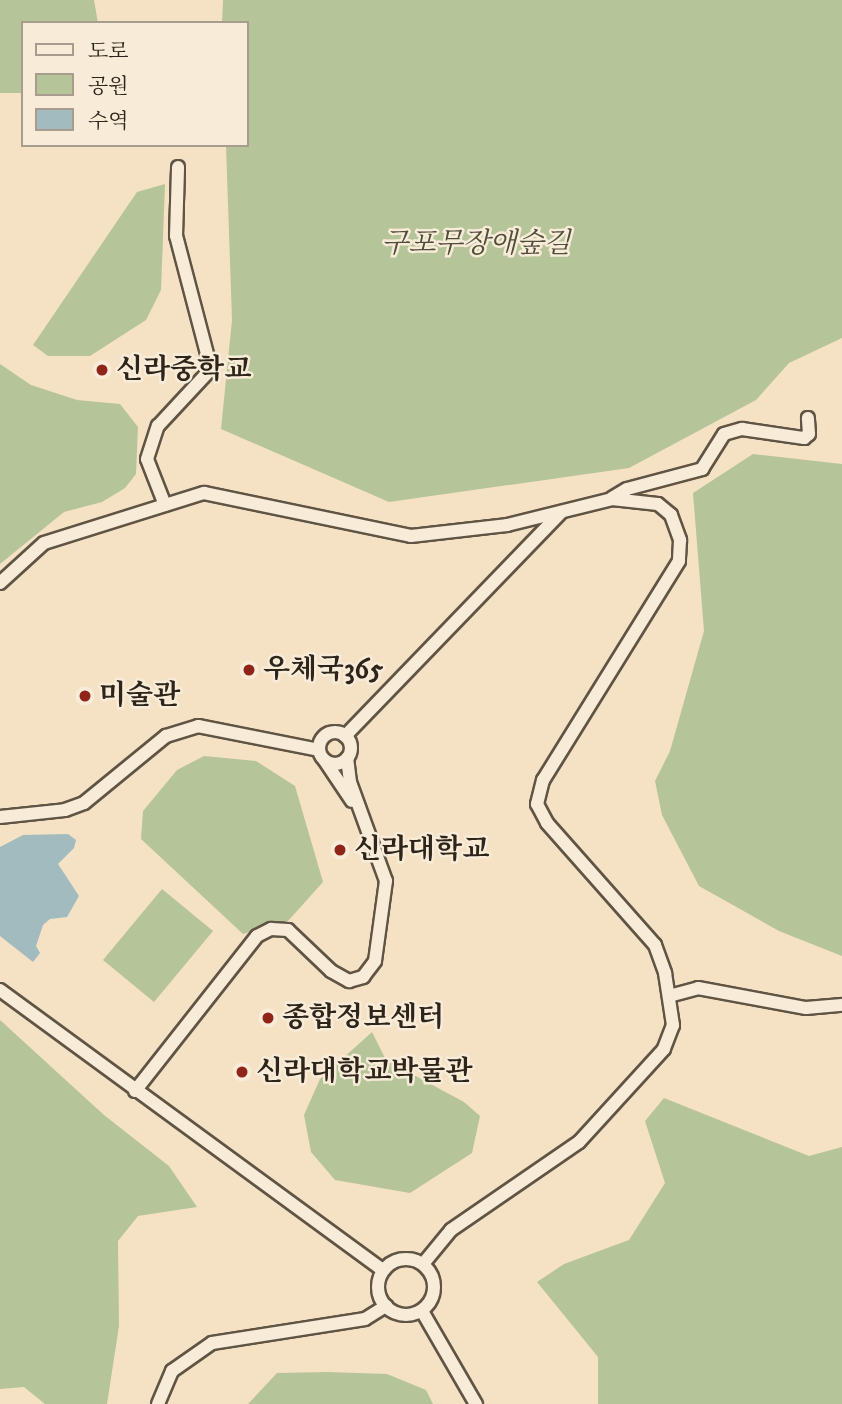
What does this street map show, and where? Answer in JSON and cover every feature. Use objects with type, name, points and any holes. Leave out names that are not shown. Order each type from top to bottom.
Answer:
[{"type":"street","points":[[165,505],[147,459],[158,426],[211,369],[176,236],[178,167]]},
{"type":"street","points":[[612,499],[627,489],[702,469],[724,434],[741,429],[804,438],[810,433],[808,418]]},
{"type":"street","points":[[0,583],[44,543],[204,493],[221,494],[411,536],[451,534],[612,499],[658,504],[671,515],[680,540],[679,561],[543,780],[537,804],[547,823],[654,945],[669,996],[673,1025],[664,1049],[579,1142],[451,1230],[423,1264]]},
{"type":"street","points":[[345,736],[562,511]]},
{"type":"street","points":[[0,817],[65,810],[84,803],[166,736],[198,726],[322,755],[336,764],[347,758]]},
{"type":"street","points":[[345,736],[327,734],[322,755],[360,811]]},
{"type":"street","points":[[135,1091],[257,936],[271,929],[288,930],[349,981],[363,977],[375,961],[381,940],[386,881],[360,811],[347,758],[351,747],[345,736]]},
{"type":"street","points":[[669,996],[698,988],[806,1008],[842,1005]]},
{"type":"street","points":[[0,990],[383,1270]]},
{"type":"street","points":[[401,1259],[423,1264],[435,1282],[434,1294],[422,1311],[400,1315],[386,1306],[378,1292],[383,1270],[401,1259]]},
{"type":"street","points":[[158,1404],[173,1371],[212,1343],[365,1319],[386,1306]]},
{"type":"street","points":[[422,1311],[476,1404]]},
{"type":"green space","points":[[0,0],[94,0],[98,21],[21,21],[21,93],[0,93]]},
{"type":"green space","name":"구포무장애숲길","points":[[223,0],[842,0],[842,338],[789,363],[756,400],[629,468],[389,502],[221,429],[232,320],[226,147],[248,147],[248,21],[222,21]]},
{"type":"green space","points":[[165,184],[161,290],[146,320],[90,356],[48,356],[33,345],[137,192]]},
{"type":"green space","points":[[0,364],[31,385],[77,400],[120,404],[138,427],[136,474],[125,488],[102,502],[64,512],[0,564]]},
{"type":"green space","points":[[753,454],[842,464],[842,956],[779,931],[699,886],[662,815],[655,781],[670,751],[704,631],[693,493]]},
{"type":"green space","points":[[204,756],[256,761],[295,786],[323,882],[288,921],[243,934],[141,839],[143,811],[177,770]]},
{"type":"green space","points":[[162,889],[213,931],[154,1002],[103,960]]},
{"type":"green space","points":[[0,1020],[104,1115],[169,1166],[197,1207],[138,1216],[118,1241],[119,1326],[107,1404],[45,1404],[24,1387],[0,1389]]},
{"type":"green space","points":[[372,1032],[386,1060],[464,1102],[480,1116],[472,1153],[410,1193],[335,1180],[311,1152],[304,1115],[320,1079]]},
{"type":"green space","points":[[664,1098],[809,1156],[842,1147],[842,1404],[598,1404],[598,1357],[537,1282],[564,1264],[629,1240],[665,1183],[645,1121]]},
{"type":"green space","points":[[277,1373],[387,1374],[426,1390],[433,1404],[248,1404]]},
{"type":"water","points":[[68,834],[76,840],[74,848],[58,864],[79,896],[67,917],[50,919],[43,925],[36,946],[40,953],[33,962],[0,936],[0,847],[23,835]]},
{"type":"place","name":"신라중학교","points":[[102,370]]},
{"type":"place","name":"우체국365","points":[[249,670]]},
{"type":"place","name":"미술관","points":[[85,696]]},
{"type":"place","name":"신라대학교","points":[[340,850]]},
{"type":"place","name":"종합정보센터","points":[[268,1018]]},
{"type":"place","name":"신라대학교박물관","points":[[242,1072]]}]
